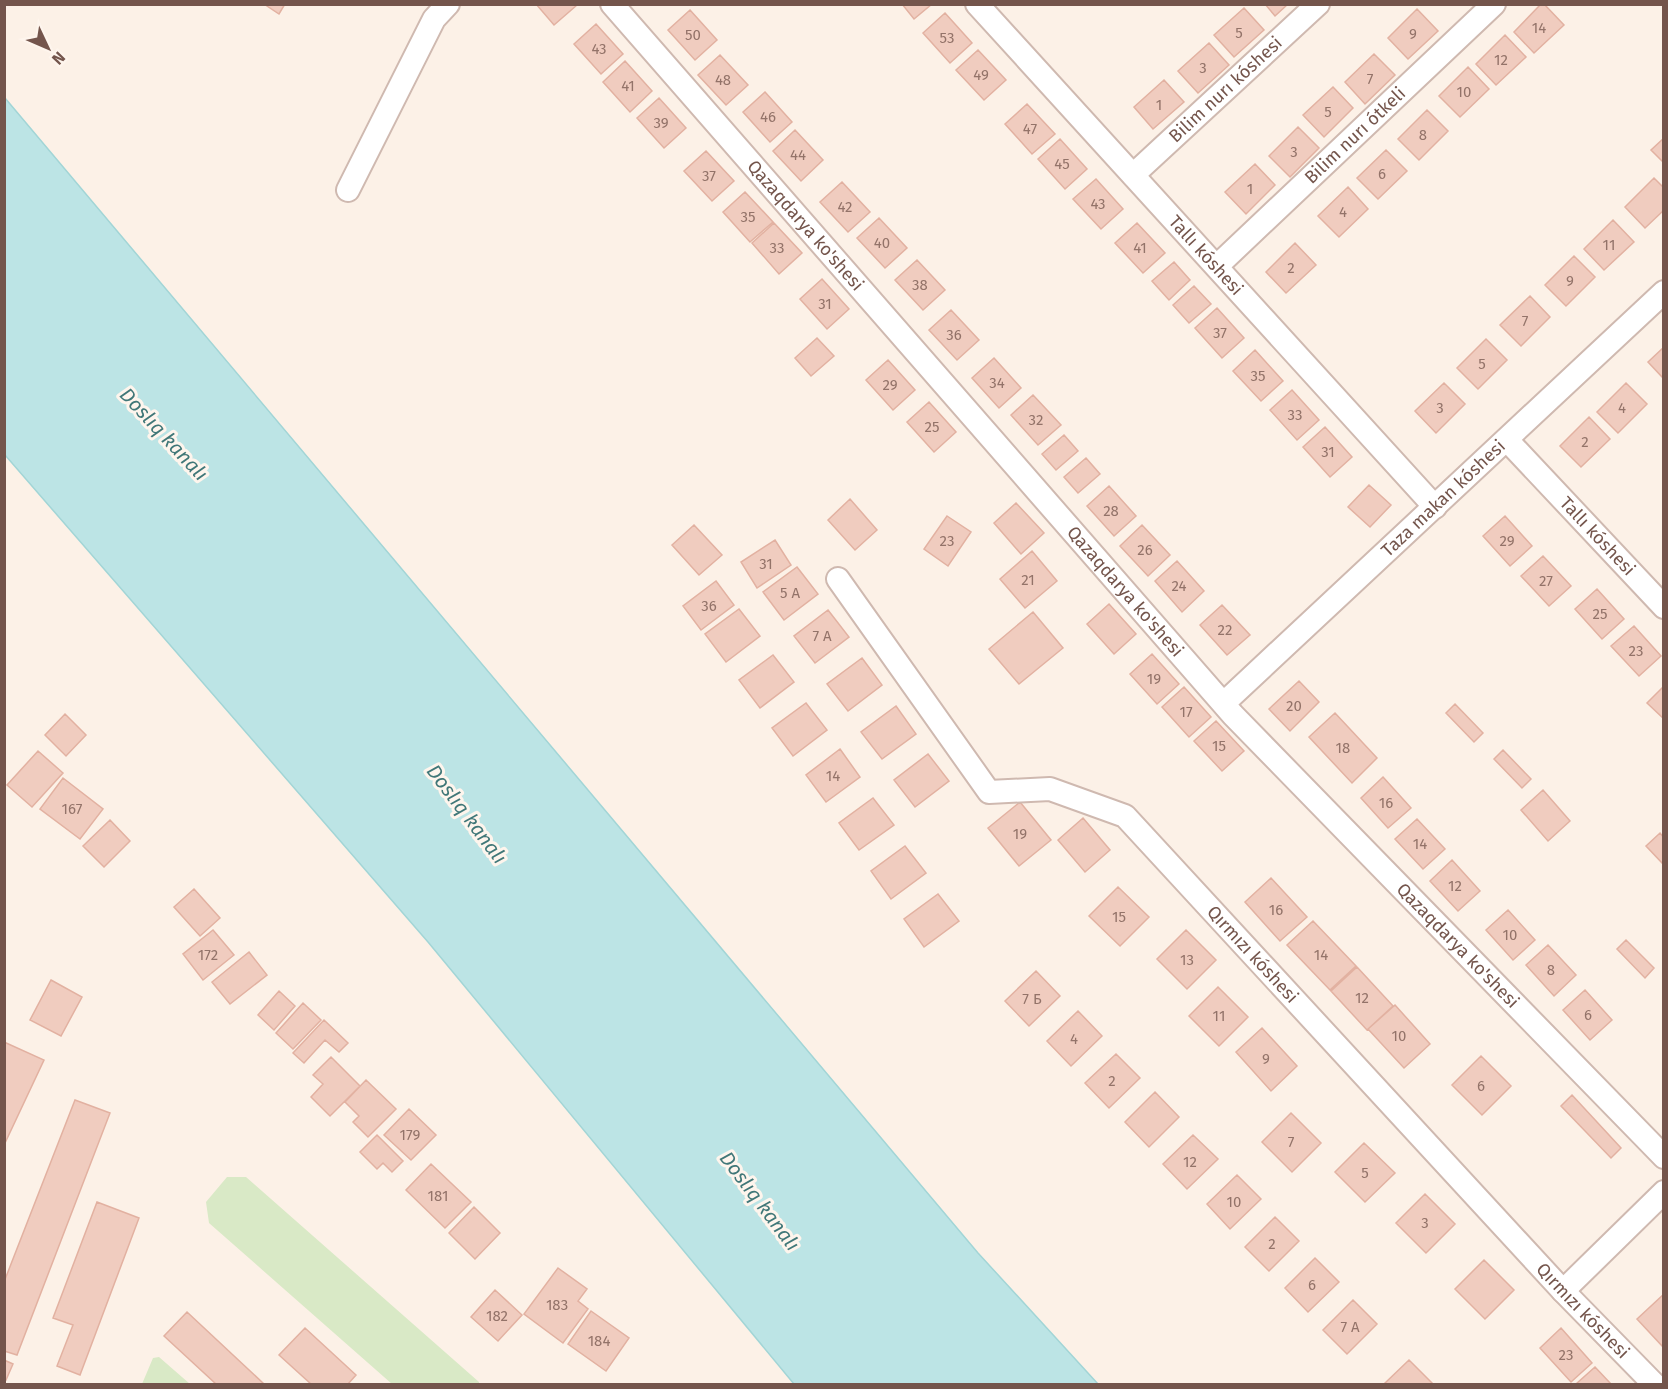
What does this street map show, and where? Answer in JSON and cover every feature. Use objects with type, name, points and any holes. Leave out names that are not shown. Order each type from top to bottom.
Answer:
[{"type":"street","points":[[348,190],[434,19],[448,4]]},
{"type":"street","name":"Qazaqdarya ko'shesi","points":[[612,4],[1224,703],[1664,1157]]},
{"type":"street","name":"Tallı kóshesi","points":[[976,4],[1435,507]]},
{"type":"street","name":"Bilim nurı kóshesi","points":[[1133,175],[1318,4]]},
{"type":"street","name":"Bilim nurı ótkeli","points":[[1217,266],[1494,4]]},
{"type":"street","name":"Taza makan kóshesi","points":[[1224,703],[1664,292]]},
{"type":"street","name":"Tallı kóshesi","points":[[1507,440],[1664,607]]},
{"type":"street","name":"Qırmızı kóshesi","points":[[838,579],[989,792],[1050,789],[1125,816],[1563,1292],[1654,1384]]},
{"type":"street","points":[[1563,1292],[1664,1192]]},
{"type":"green space","points":[[227,1177],[246,1177],[479,1384],[392,1384],[209,1223],[206,1202]]},
{"type":"green space","points":[[159,1357],[190,1384],[142,1384],[153,1358]]},
{"type":"water","name":"Doslıq kanalı","points":[[5,98],[978,1253],[1098,1384],[794,1384],[428,942],[5,455]]},
{"type":"building","points":[[264,4],[285,4],[279,14]]},
{"type":"building","points":[[536,4],[576,4],[577,5],[554,25]]},
{"type":"building","points":[[902,4],[932,4],[914,19]]},
{"type":"building","points":[[1265,4],[1288,4],[1275,16]]},
{"type":"building","points":[[1541,4],[1544,4],[1564,25],[1534,53],[1514,32]]},
{"type":"building","points":[[1244,8],[1264,30],[1234,57],[1214,35]]},
{"type":"building","points":[[1417,9],[1438,31],[1408,59],[1388,38]]},
{"type":"building","points":[[690,10],[717,40],[695,60],[668,30]]},
{"type":"building","points":[[945,13],[972,43],[950,63],[923,33]]},
{"type":"building","points":[[596,24],[623,54],[601,74],[574,44]]},
{"type":"building","points":[[1505,35],[1526,57],[1496,85],[1476,64]]},
{"type":"building","points":[[1209,43],[1229,65],[1198,93],[1178,71]]},
{"type":"building","points":[[978,50],[1006,80],[984,100],[956,70]]},
{"type":"building","points":[[1374,54],[1395,75],[1365,104],[1345,82]]},
{"type":"building","points":[[720,55],[748,85],[726,105],[698,75]]},
{"type":"building","points":[[625,61],[652,91],[630,112],[603,82]]},
{"type":"building","points":[[1468,67],[1489,89],[1460,117],[1439,96]]},
{"type":"building","points":[[1164,80],[1184,102],[1153,129],[1134,107]]},
{"type":"building","points":[[1333,87],[1353,108],[1324,137],[1303,115]]},
{"type":"building","points":[[765,92],[792,122],[770,142],[743,112]]},
{"type":"building","points":[[659,98],[686,128],[664,148],[637,118]]},
{"type":"building","points":[[1027,104],[1055,134],[1032,154],[1005,124]]},
{"type":"building","points":[[1427,110],[1448,131],[1419,160],[1398,139]]},
{"type":"building","points":[[1298,127],[1319,148],[1290,177],[1269,156]]},
{"type":"building","points":[[795,130],[823,160],[801,181],[773,151]]},
{"type":"building","points":[[1664,138],[1664,163],[1651,150]]},
{"type":"building","points":[[1060,139],[1087,169],[1065,189],[1038,159]]},
{"type":"building","points":[[1386,150],[1407,171],[1378,199],[1357,178]]},
{"type":"building","points":[[706,151],[734,181],[712,201],[684,171]]},
{"type":"building","points":[[1255,164],[1275,185],[1246,214],[1225,192]]},
{"type":"building","points":[[1654,178],[1664,188],[1664,210],[1645,228],[1625,207]]},
{"type":"building","points":[[1096,179],[1123,209],[1101,229],[1073,199]]},
{"type":"building","points":[[842,182],[870,212],[848,232],[820,202]]},
{"type":"building","points":[[1348,187],[1368,209],[1339,237],[1318,216]]},
{"type":"building","points":[[745,192],[773,222],[750,242],[723,212]]},
{"type":"building","points":[[879,218],[907,248],[885,268],[857,238]]},
{"type":"building","points":[[1613,220],[1634,242],[1604,270],[1584,249]]},
{"type":"building","points":[[774,223],[802,253],[779,274],[752,243]]},
{"type":"building","points":[[1137,223],[1165,253],[1143,273],[1115,243]]},
{"type":"building","points":[[1295,243],[1316,265],[1286,293],[1266,272]]},
{"type":"building","points":[[1574,256],[1595,277],[1566,306],[1545,285]]},
{"type":"building","points":[[917,260],[945,290],[923,310],[895,280]]},
{"type":"building","points":[[1174,262],[1190,280],[1169,300],[1152,281]]},
{"type":"building","points":[[822,279],[849,309],[827,329],[800,299]]},
{"type":"building","points":[[1194,286],[1211,304],[1189,323],[1173,305]]},
{"type":"building","points":[[1530,296],[1550,317],[1521,346],[1500,325]]},
{"type":"building","points":[[1217,308],[1244,338],[1222,358],[1195,328]]},
{"type":"building","points":[[951,310],[979,340],[957,360],[929,330]]},
{"type":"building","points":[[817,338],[834,356],[811,376],[795,358]]},
{"type":"building","points":[[1486,339],[1507,360],[1478,389],[1457,368]]},
{"type":"building","points":[[1664,347],[1664,379],[1648,362]]},
{"type":"building","points":[[1255,350],[1283,381],[1261,401],[1233,371]]},
{"type":"building","points":[[994,358],[1021,388],[999,408],[972,378]]},
{"type":"building","points":[[888,360],[915,390],[893,410],[866,380]]},
{"type":"building","points":[[1444,383],[1465,404],[1436,433],[1415,411]]},
{"type":"building","points":[[1626,383],[1647,404],[1618,433],[1597,412]]},
{"type":"building","points":[[1292,390],[1319,420],[1297,440],[1270,410]]},
{"type":"building","points":[[1033,395],[1061,425],[1038,445],[1011,415]]},
{"type":"building","points":[[929,402],[956,432],[934,452],[907,422]]},
{"type":"building","points":[[1589,417],[1610,439],[1581,467],[1560,446]]},
{"type":"building","points":[[1325,427],[1352,457],[1330,477],[1303,447]]},
{"type":"building","points":[[1064,435],[1078,451],[1056,470],[1042,454]]},
{"type":"building","points":[[1086,458],[1100,474],[1078,493],[1064,477]]},
{"type":"building","points":[[1369,485],[1391,505],[1370,527],[1348,507]]},
{"type":"building","points":[[1109,486],[1136,516],[1114,536],[1087,506]]},
{"type":"building","points":[[850,499],[877,530],[855,550],[828,520]]},
{"type":"building","points":[[1016,503],[1044,533],[1021,554],[994,523]]},
{"type":"building","points":[[947,516],[971,532],[948,566],[924,549]]},
{"type":"building","points":[[1505,516],[1532,546],[1510,566],[1483,536]]},
{"type":"building","points":[[694,525],[722,555],[699,575],[672,545]]},
{"type":"building","points":[[1142,525],[1170,555],[1148,576],[1120,546]]},
{"type":"building","points":[[775,540],[791,565],[757,588],[741,562]]},
{"type":"building","points":[[1032,551],[1057,581],[1025,608],[1000,579]]},
{"type":"building","points":[[1543,556],[1571,586],[1549,606],[1521,576]]},
{"type":"building","points":[[1177,561],[1204,591],[1182,612],[1155,581]]},
{"type":"building","points":[[797,567],[818,594],[784,620],[763,592]]},
{"type":"building","points":[[716,581],[734,605],[701,630],[683,606]]},
{"type":"building","points":[[1597,589],[1624,619],[1602,639],[1575,609]]},
{"type":"building","points":[[1109,604],[1136,634],[1114,654],[1087,624]]},
{"type":"building","points":[[1222,605],[1250,635],[1227,655],[1200,625]]},
{"type":"building","points":[[739,609],[760,636],[726,662],[705,634]]},
{"type":"building","points":[[828,610],[849,637],[815,663],[794,636]]},
{"type":"building","points":[[1033,612],[1063,648],[1019,684],[989,649]]},
{"type":"building","points":[[1634,626],[1661,656],[1639,676],[1611,646]]},
{"type":"building","points":[[1152,654],[1179,684],[1157,704],[1130,674]]},
{"type":"building","points":[[773,655],[794,682],[760,708],[739,680]]},
{"type":"building","points":[[862,658],[882,685],[848,711],[827,684]]},
{"type":"building","points":[[1299,681],[1319,702],[1290,731],[1269,709]]},
{"type":"building","points":[[1664,686],[1664,719],[1647,703]]},
{"type":"building","points":[[1184,687],[1211,717],[1189,737],[1162,707]]},
{"type":"building","points":[[806,703],[827,730],[793,756],[772,728]]},
{"type":"building","points":[[1455,704],[1483,733],[1474,742],[1446,713]]},
{"type":"building","points":[[896,706],[916,734],[882,759],[861,732]]},
{"type":"building","points":[[1335,713],[1377,758],[1352,783],[1309,737]]},
{"type":"building","points":[[65,714],[86,735],[66,756],[45,735]]},
{"type":"building","points":[[1216,721],[1244,751],[1222,771],[1194,741]]},
{"type":"building","points":[[840,749],[860,777],[826,802],[806,775]]},
{"type":"building","points":[[1503,750],[1531,779],[1522,788],[1494,759]]},
{"type":"building","points":[[38,751],[63,773],[32,807],[7,785]]},
{"type":"building","points":[[928,754],[949,781],[915,807],[894,780]]},
{"type":"building","points":[[1383,777],[1411,808],[1388,828],[1361,798]]},
{"type":"building","points":[[63,778],[103,809],[80,839],[40,809]]},
{"type":"building","points":[[1543,790],[1570,821],[1548,841],[1521,810]]},
{"type":"building","points":[[873,798],[894,825],[859,850],[839,823]]},
{"type":"building","points":[[1020,802],[1051,840],[1019,866],[988,828]]},
{"type":"building","points":[[1083,818],[1110,850],[1085,872],[1058,840]]},
{"type":"building","points":[[1417,819],[1445,849],[1423,869],[1395,839]]},
{"type":"building","points":[[110,820],[130,841],[104,867],[83,846]]},
{"type":"building","points":[[1660,833],[1664,838],[1664,865],[1646,846]]},
{"type":"building","points":[[905,846],[926,873],[891,899],[871,871]]},
{"type":"building","points":[[1452,860],[1480,891],[1458,911],[1430,881]]},
{"type":"building","points":[[1271,878],[1307,917],[1280,941],[1245,902]]},
{"type":"building","points":[[1118,887],[1149,917],[1120,946],[1089,916]]},
{"type":"building","points":[[194,889],[220,918],[200,936],[174,907]]},
{"type":"building","points":[[938,894],[959,921],[924,947],[904,919]]},
{"type":"building","points":[[1508,910],[1535,940],[1513,960],[1486,930]]},
{"type":"building","points":[[1313,921],[1356,966],[1330,990],[1287,945]]},
{"type":"building","points":[[213,930],[234,955],[203,980],[183,954]]},
{"type":"building","points":[[1186,930],[1216,960],[1187,989],[1157,959]]},
{"type":"building","points":[[1626,940],[1654,968],[1645,978],[1617,949]]},
{"type":"building","points":[[1548,945],[1576,975],[1554,996],[1526,965]]},
{"type":"building","points":[[249,952],[267,975],[230,1004],[212,982]]},
{"type":"building","points":[[1357,967],[1393,1006],[1367,1030],[1331,991]]},
{"type":"building","points":[[1036,971],[1060,996],[1029,1026],[1005,1001]]},
{"type":"building","points":[[51,980],[82,997],[61,1036],[30,1020]]},
{"type":"building","points":[[1218,987],[1248,1017],[1219,1046],[1189,1016]]},
{"type":"building","points":[[1585,990],[1612,1020],[1590,1040],[1563,1010]]},
{"type":"building","points":[[279,991],[295,1006],[274,1030],[258,1015]]},
{"type":"building","points":[[303,1003],[321,1020],[293,1049],[276,1033]]},
{"type":"building","points":[[1395,1005],[1430,1044],[1404,1068],[1368,1029]]},
{"type":"building","points":[[1078,1011],[1102,1036],[1071,1066],[1047,1041]]},
{"type":"building","points":[[324,1020],[348,1043],[339,1052],[325,1040],[304,1063],[293,1053]]},
{"type":"building","points":[[1262,1028],[1297,1066],[1271,1091],[1236,1052]]},
{"type":"building","points":[[4,1042],[44,1060],[5,1143],[4,1143]]},
{"type":"building","points":[[1116,1054],[1140,1078],[1109,1108],[1085,1083]]},
{"type":"building","points":[[1481,1056],[1511,1086],[1482,1115],[1452,1085]]},
{"type":"building","points":[[331,1057],[360,1086],[330,1116],[311,1097],[323,1084],[313,1075]]},
{"type":"building","points":[[366,1080],[396,1109],[368,1137],[353,1122],[359,1116],[345,1102]]},
{"type":"building","points":[[1155,1092],[1179,1117],[1149,1147],[1125,1122]]},
{"type":"building","points":[[1572,1095],[1621,1148],[1611,1158],[1561,1106]]},
{"type":"building","points":[[75,1100],[110,1113],[17,1355],[4,1351],[4,1282]]},
{"type":"building","points":[[409,1109],[436,1135],[411,1160],[384,1135]]},
{"type":"building","points":[[1291,1113],[1321,1143],[1292,1172],[1262,1142]]},
{"type":"building","points":[[377,1135],[403,1161],[392,1172],[383,1163],[377,1169],[360,1152]]},
{"type":"building","points":[[1193,1135],[1218,1159],[1187,1189],[1163,1164]]},
{"type":"building","points":[[1364,1143],[1395,1173],[1365,1202],[1335,1172]]},
{"type":"building","points":[[431,1164],[471,1202],[445,1228],[406,1190]]},
{"type":"building","points":[[1237,1175],[1261,1199],[1230,1229],[1207,1204]]},
{"type":"building","points":[[1425,1194],[1455,1224],[1426,1253],[1396,1223]]},
{"type":"building","points":[[97,1202],[139,1218],[80,1375],[57,1366],[73,1325],[53,1318]]},
{"type":"building","points":[[474,1207],[500,1233],[475,1259],[449,1233]]},
{"type":"building","points":[[1275,1217],[1299,1241],[1269,1271],[1245,1247]]},
{"type":"building","points":[[1315,1258],[1339,1282],[1308,1312],[1285,1288]]},
{"type":"building","points":[[1484,1260],[1514,1290],[1485,1319],[1455,1289]]},
{"type":"building","points":[[558,1268],[587,1289],[578,1301],[588,1309],[563,1343],[524,1314]]},
{"type":"building","points":[[495,1290],[522,1315],[498,1341],[471,1317]]},
{"type":"building","points":[[1664,1294],[1664,1348],[1637,1319]]},
{"type":"building","points":[[1353,1300],[1377,1324],[1347,1354],[1323,1330]]},
{"type":"building","points":[[591,1311],[629,1338],[606,1371],[568,1344]]},
{"type":"building","points":[[187,1312],[264,1384],[216,1384],[164,1336]]},
{"type":"building","points":[[305,1328],[356,1375],[348,1384],[311,1384],[279,1355]]},
{"type":"building","points":[[1561,1328],[1592,1363],[1571,1382],[1540,1348]]},
{"type":"building","points":[[4,1360],[13,1364],[6,1380],[4,1379]]},
{"type":"building","points":[[1409,1360],[1433,1384],[1384,1384]]},
{"type":"building","points":[[1595,1367],[1611,1384],[1576,1384]]}]
